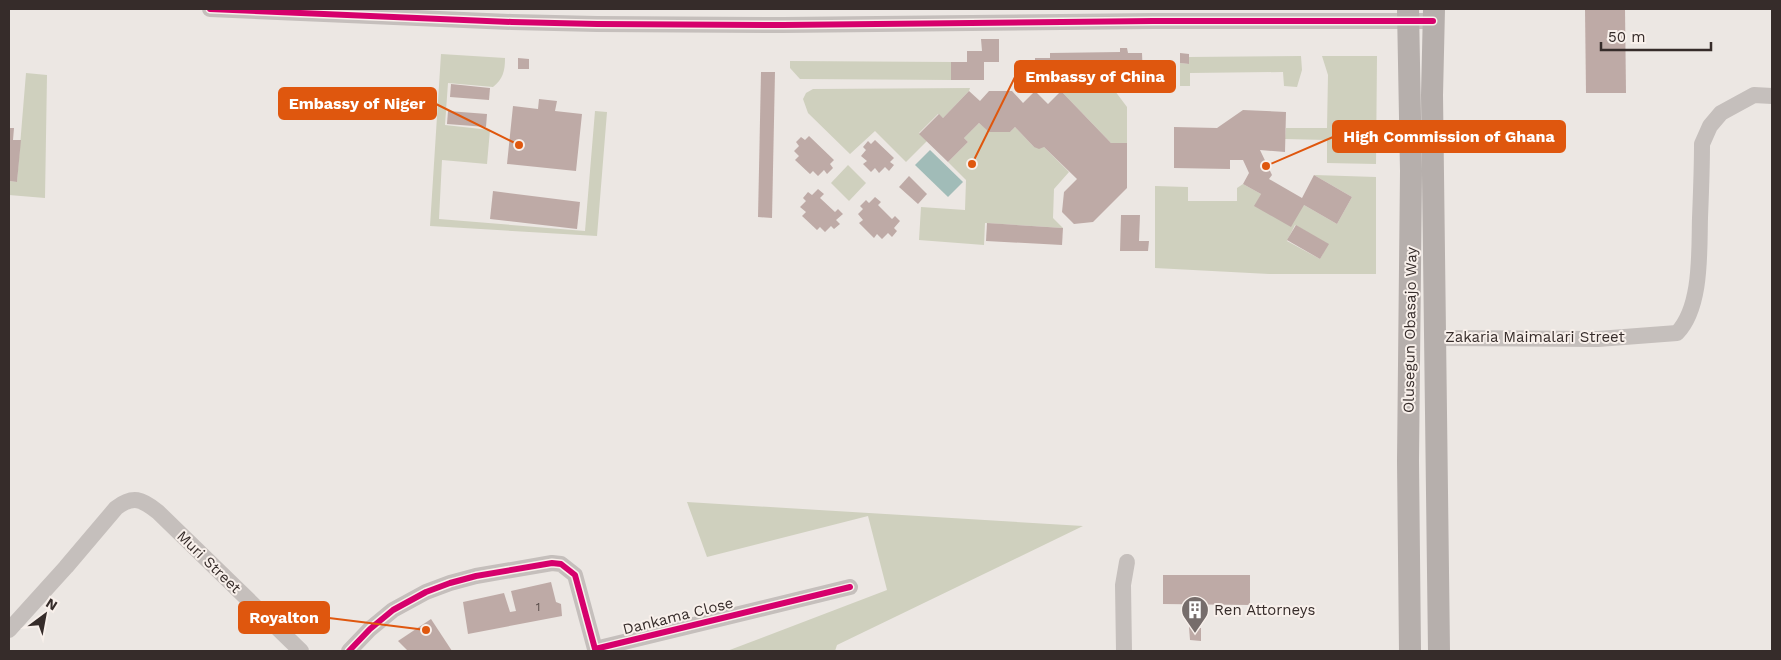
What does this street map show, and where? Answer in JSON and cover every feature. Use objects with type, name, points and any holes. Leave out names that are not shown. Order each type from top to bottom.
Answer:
[{"type":"main road","name":"Olusegun Obasajo Way","points":[[1408,15],[1412,171],[1408,461],[1410,651]]},
{"type":"main road","name":"Olusegun Obasajo Way","points":[[1433,15],[1439,651]]},
{"type":"main road","points":[[1411,230],[1435,232]]},
{"type":"street","points":[[210,9],[512,22],[597,17],[783,25],[1153,15],[1433,15]]},
{"type":"street","name":"Zakaria Maimalari Street","points":[[1436,338],[1598,339],[1677,333],[1683,327],[1692,305],[1698,274],[1702,144],[1710,126],[1721,113],[1754,95],[1772,96]]},
{"type":"street","name":"Muri Street","points":[[9,630],[116,508],[125,501],[136,499],[147,503],[158,512],[301,651]]},
{"type":"street","points":[[1124,651],[1123,584],[1127,562]]},
{"type":"street","name":"Dankama Close","points":[[349,651],[370,629],[394,610],[426,592],[476,576],[544,563],[561,564],[575,575],[595,649],[850,587]]},
{"type":"green space","points":[[441,54],[505,58],[505,67],[499,81],[493,87],[448,83],[445,125],[490,130],[487,164],[442,160],[439,219],[585,231],[595,111],[607,112],[597,236],[430,226]]},
{"type":"green space","points":[[1301,56],[1302,70],[1297,87],[1284,86],[1283,72],[1190,73],[1190,86],[1180,86],[1180,63],[1189,64],[1189,57]]},
{"type":"green space","points":[[1322,56],[1377,56],[1376,164],[1327,163],[1327,140],[1285,139],[1286,128],[1327,128],[1328,75]]},
{"type":"green space","points":[[790,61],[951,62],[951,80],[800,79],[790,68]]},
{"type":"green space","points":[[26,73],[47,75],[45,198],[9,195],[9,181],[17,182]]},
{"type":"green space","points":[[970,88],[943,118],[938,114],[919,133],[927,141],[906,162],[875,131],[850,154],[808,113],[803,99],[806,93],[813,89]]},
{"type":"green space","points":[[1061,91],[1115,91],[1127,107],[1127,143],[1111,143]]},
{"type":"green space","points":[[979,123],[990,132],[1010,132],[1015,127],[1034,147],[1044,147],[1069,172],[1054,189],[1053,218],[1063,228],[985,223],[984,245],[919,240],[921,207],[965,210],[966,180],[948,162],[968,142],[964,138]]},
{"type":"green space","points":[[848,165],[866,183],[849,201],[831,183]]},
{"type":"green space","points":[[1314,175],[1376,177],[1376,274],[1269,274],[1155,268],[1155,186],[1188,187],[1188,201],[1237,201],[1237,188],[1243,184],[1261,194],[1255,206],[1304,205],[1337,224],[1352,197]],"holes":[[[1295,225],[1328,244],[1320,259],[1287,241]]]},
{"type":"green space","points":[[687,502],[1083,526],[837,645],[835,651],[727,651],[887,590],[868,516],[707,557]]},
{"type":"water","points":[[930,150],[963,182],[948,197],[915,165]]},
{"type":"building","points":[[1585,9],[1625,9],[1626,93],[1586,93]]},
{"type":"building","points":[[981,39],[999,39],[999,62],[984,62],[984,80],[951,80],[951,62],[967,62],[967,51],[982,51]]},
{"type":"building","points":[[1120,48],[1127,48],[1128,53],[1142,53],[1143,78],[1035,78],[1035,58],[1050,58],[1050,53],[1120,52]]},
{"type":"building","points":[[1180,53],[1189,54],[1189,64],[1180,63]]},
{"type":"building","points":[[518,58],[529,59],[529,69],[518,69]]},
{"type":"building","points":[[761,72],[775,72],[772,218],[758,217]]},
{"type":"building","points":[[451,84],[490,88],[489,100],[450,97]]},
{"type":"building","points":[[969,91],[980,101],[989,91],[1012,91],[1023,103],[1035,91],[1048,104],[1061,91],[1111,143],[1127,143],[1127,188],[1093,222],[1074,224],[1062,212],[1064,192],[1077,179],[1044,147],[1039,149],[1034,147],[1015,127],[1010,132],[989,132],[979,123],[964,138],[968,142],[948,162],[919,134],[939,114],[943,118]]},
{"type":"building","points":[[539,99],[557,101],[555,111],[582,114],[576,171],[507,164],[513,106],[538,109]]},
{"type":"building","points":[[1243,110],[1286,112],[1285,152],[1260,150],[1272,175],[1269,179],[1302,198],[1314,175],[1352,197],[1337,224],[1304,205],[1291,227],[1254,206],[1261,194],[1243,184],[1249,173],[1243,160],[1230,160],[1230,169],[1174,168],[1174,127],[1217,128]]},
{"type":"building","points":[[448,111],[487,114],[486,127],[447,124]]},
{"type":"building","points":[[9,128],[14,128],[13,140],[21,140],[17,182],[9,181]]},
{"type":"building","points":[[809,136],[834,160],[830,164],[833,168],[827,174],[824,170],[818,176],[813,171],[810,174],[795,160],[799,156],[794,151],[799,146],[796,142],[801,137],[805,140]]},
{"type":"building","points":[[875,140],[894,158],[890,162],[894,165],[889,171],[885,167],[879,173],[875,168],[871,172],[863,164],[867,161],[861,156],[866,150],[863,147],[868,141],[871,144]]},
{"type":"building","points":[[909,176],[927,194],[918,204],[899,187]]},
{"type":"building","points":[[818,189],[824,194],[820,198],[835,212],[838,209],[843,214],[836,220],[840,224],[834,229],[831,226],[825,232],[820,227],[817,230],[802,216],[806,212],[800,207],[806,201],[803,198],[808,192],[812,195]]},
{"type":"building","points":[[493,191],[580,202],[577,229],[490,219]]},
{"type":"building","points":[[875,197],[881,202],[878,205],[892,219],[895,216],[900,221],[894,228],[897,231],[892,237],[888,233],[882,239],[877,234],[874,238],[859,223],[863,220],[858,214],[863,209],[860,206],[866,200],[869,203]]},
{"type":"building","points":[[1121,215],[1140,215],[1139,241],[1149,241],[1148,251],[1120,251]]},
{"type":"building","points":[[987,223],[1063,228],[1062,245],[986,241]]},
{"type":"building","points":[[1296,225],[1329,244],[1320,259],[1287,240]]},
{"type":"building","points":[[1163,575],[1250,575],[1250,605],[1163,604]]},
{"type":"building","points":[[551,582],[556,602],[561,604],[562,616],[468,634],[463,602],[504,593],[510,612],[516,611],[511,591]]},
{"type":"building","points":[[431,619],[452,651],[408,651],[398,641]]},
{"type":"building","name":"Ren Attorneys","points":[[1189,627],[1201,628],[1201,641],[1190,640]]},
{"type":"cycle path","points":[[210,9],[597,24],[783,25],[1153,21],[1433,21]]},
{"type":"cycle path","points":[[349,651],[370,629],[393,610],[426,592],[476,576],[552,563],[561,564],[575,575],[595,649],[850,587]]},
{"type":"place","name":"Embassy of Niger","points":[[519,145]]},
{"type":"place","name":"Embassy of China","points":[[972,164]]},
{"type":"place","name":"High Commission of Ghana","points":[[1266,166]]},
{"type":"place","name":"Royalton","points":[[426,630]]},
{"type":"place","name":"Ren Attorneys","points":[[1195,634]]}]
